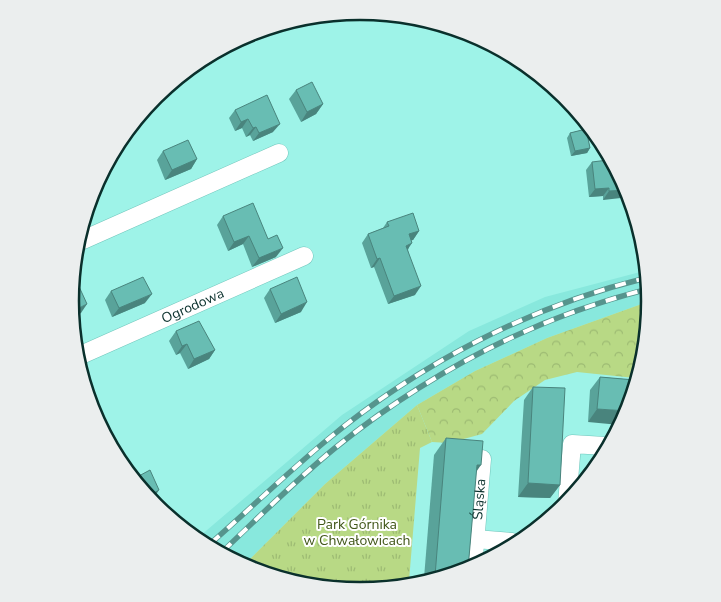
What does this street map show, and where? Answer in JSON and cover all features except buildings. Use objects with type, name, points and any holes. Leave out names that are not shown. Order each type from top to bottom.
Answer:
[{"type":"street","points":[[87,238],[279,153]]},
{"type":"street","name":"Ogrodowa","points":[[85,354],[304,256]]},
{"type":"street","points":[[568,490],[572,444],[601,446]]},
{"type":"street","name":"Śląska","points":[[473,559],[482,459]]},
{"type":"street","name":"Śląska","points":[[475,539],[505,541]]},
{"type":"shaded area","points":[[640,272],[642,304],[547,338],[475,371],[417,405],[325,484],[250,559],[202,534],[342,415],[469,331],[545,297]]},
{"type":"green space","points":[[642,304],[639,338],[631,378],[577,372],[545,380],[514,401],[482,434],[449,443],[432,442],[417,405],[475,371],[547,338]]},
{"type":"green space","name":"Park Górnika w Chwałowicach","points":[[417,405],[432,442],[420,448],[409,578],[360,582],[324,580],[306,577],[250,559],[325,484]]},
{"type":"railway","points":[[214,540],[297,465],[362,412],[438,363],[478,341],[560,304],[641,279]]},
{"type":"railway","points":[[226,548],[292,485],[335,448],[370,421],[444,373],[523,333],[605,301],[641,291]]}]
